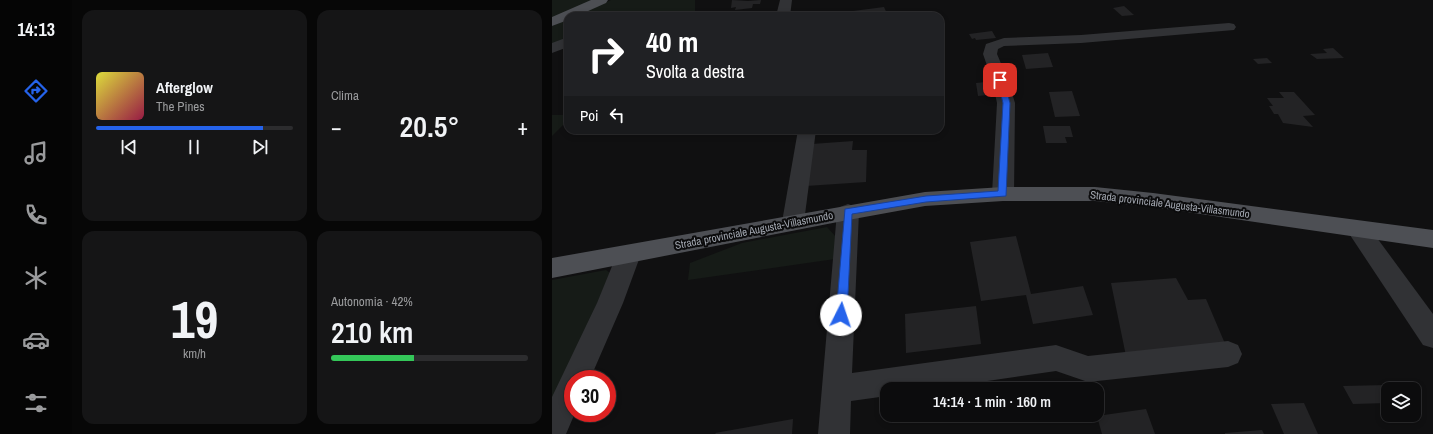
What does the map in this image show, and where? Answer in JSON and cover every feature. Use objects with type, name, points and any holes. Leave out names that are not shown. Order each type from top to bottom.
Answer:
[{"type":"main road","points":[[575,12],[602,0]]},
{"type":"main road","points":[[552,22],[564,17]]},
{"type":"main road","name":"Strada provinciale Augusta-Villasmundo","points":[[552,268],[793,222],[926,199],[1003,194],[1095,194],[1433,239]]},
{"type":"street","points":[[784,12],[786,0]]},
{"type":"street","points":[[1003,194],[1006,103],[1000,80],[990,54],[991,47],[1004,42],[1096,38],[1229,28]]},
{"type":"street","points":[[552,48],[564,43]]},
{"type":"street","points":[[793,222],[806,134]]},
{"type":"street","points":[[834,434],[848,212]]},
{"type":"street","points":[[1358,229],[1433,336]]},
{"type":"street","points":[[580,370],[610,303],[629,254]]},
{"type":"street","points":[[837,389],[1056,358],[1088,369],[1228,354]]},
{"type":"street","points":[[552,431],[564,404]]},
{"type":"shaded area","points":[[552,0],[595,0],[564,12],[552,18]]},
{"type":"shaded area","points":[[611,0],[695,0],[695,12],[583,12]]},
{"type":"shaded area","points":[[564,21],[564,42],[552,47],[552,26]]},
{"type":"shaded area","points":[[552,115],[564,115],[564,124],[552,136]]},
{"type":"shaded area","points":[[827,227],[836,237],[835,259],[688,280],[690,263],[742,243]]},
{"type":"shaded area","points":[[606,270],[610,273],[569,370],[564,370],[564,382],[552,411],[552,280]]},
{"type":"building","points":[[732,0],[761,0],[760,4],[753,4],[752,8],[735,10],[736,7],[731,8]]},
{"type":"building","points":[[1124,6],[1134,15],[1122,16],[1113,8]]},
{"type":"building","points":[[884,7],[886,12],[854,12],[853,11]]},
{"type":"building","points":[[992,31],[996,38],[976,40],[975,38],[972,39],[969,34]]},
{"type":"building","points":[[1333,48],[1344,58],[1317,59],[1310,54],[1327,53],[1323,49]]},
{"type":"building","points":[[1048,53],[1053,67],[1026,69],[1022,55]]},
{"type":"building","points":[[1267,58],[1272,63],[1258,64],[1253,59]]},
{"type":"building","points":[[995,81],[998,94],[978,96],[976,83]]},
{"type":"building","points":[[1072,91],[1080,116],[1055,117],[1049,92]]},
{"type":"building","points":[[1279,92],[1294,92],[1315,115],[1303,116],[1313,127],[1283,123],[1278,114],[1274,114],[1269,106],[1273,106],[1267,98],[1284,98]]},
{"type":"building","points":[[1043,126],[1070,126],[1073,137],[1065,137],[1067,143],[1046,143]]},
{"type":"building","points":[[853,141],[852,150],[867,150],[866,182],[806,186],[812,144]]},
{"type":"building","points":[[1016,236],[1031,294],[1083,286],[1093,315],[1033,324],[1026,295],[981,301],[970,242]]},
{"type":"building","points":[[1176,278],[1188,300],[1206,299],[1226,346],[1126,356],[1111,283]]},
{"type":"building","points":[[976,306],[981,344],[906,353],[905,314]]},
{"type":"building","points":[[1381,385],[1381,403],[1353,404],[1343,386]]},
{"type":"building","points":[[1304,403],[1318,434],[1284,434],[1271,404]]},
{"type":"building","points":[[1146,409],[1155,434],[1102,434],[1099,422],[1104,422],[1104,415]]},
{"type":"building","points":[[793,419],[792,434],[715,433]]},
{"type":"building","points":[[1262,430],[1264,434],[1225,434],[1225,433]]},
{"type":"route","points":[[841,315],[848,212],[926,199],[1003,194],[1006,103],[1000,80]]}]
